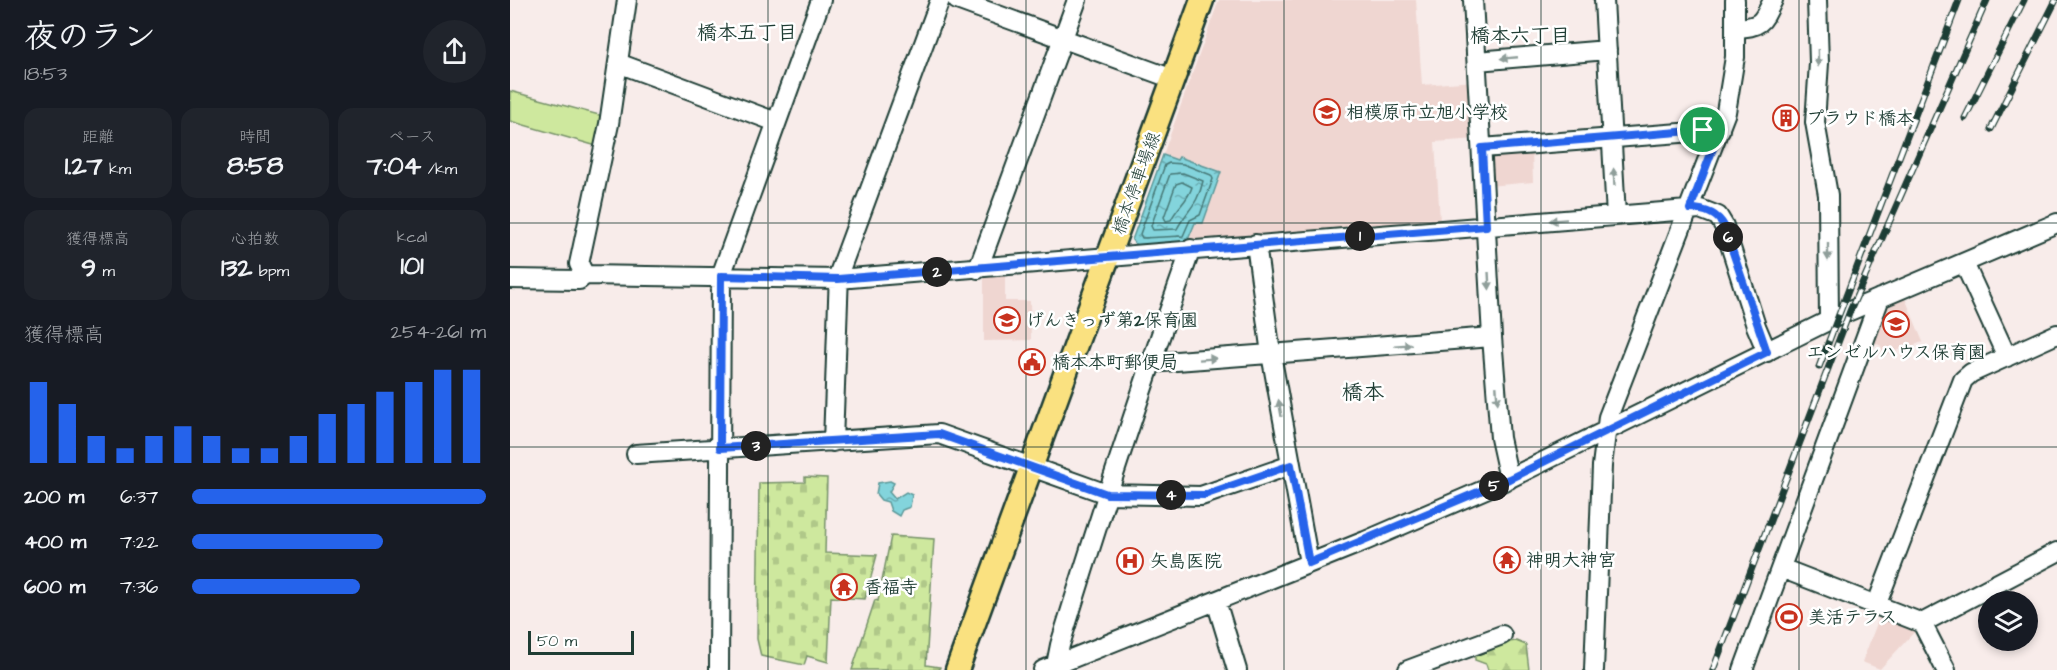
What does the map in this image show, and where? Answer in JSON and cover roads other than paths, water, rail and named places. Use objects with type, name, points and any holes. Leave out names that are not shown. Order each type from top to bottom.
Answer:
[{"type":"main road","name":"橋本停車場線","points":[[957,670],[1202,0]]},
{"type":"street","points":[[585,275],[579,264],[609,124],[627,0]]},
{"type":"street","points":[[718,670],[721,276],[821,0]]},
{"type":"street","points":[[833,442],[838,279],[940,0]]},
{"type":"street","points":[[957,0],[1173,79]]},
{"type":"street","points":[[978,269],[1077,0]]},
{"type":"street","points":[[1473,0],[1492,337],[1500,438],[1509,479]]},
{"type":"street","points":[[1604,0],[1616,216]]},
{"type":"street","points":[[1594,670],[1605,433],[1617,392],[1720,130],[1733,77],[1736,28],[1734,0]]},
{"type":"street","points":[[1736,28],[1755,27],[1761,23],[1773,0]]},
{"type":"street","points":[[1817,0],[1819,63],[1815,122],[1828,195],[1829,321]]},
{"type":"street","points":[[1477,61],[1607,50]]},
{"type":"street","points":[[618,63],[776,122]]},
{"type":"street","points":[[1482,148],[1720,130]]},
{"type":"street","points":[[510,279],[579,280],[585,275],[838,279],[978,269],[1191,249],[1678,213],[1690,209],[1718,216],[1724,226],[1767,352]]},
{"type":"street","points":[[1052,668],[1509,479],[1829,321],[2057,223]]},
{"type":"street","points":[[1256,244],[1271,354],[1309,563]]},
{"type":"street","points":[[1052,668],[1150,363],[1191,249]]},
{"type":"street","points":[[1964,263],[2007,357]]},
{"type":"street","points":[[1743,670],[1880,298]]},
{"type":"street","points":[[1876,606],[1963,380],[1971,373],[2057,334]]},
{"type":"street","points":[[1150,363],[1492,337]]},
{"type":"street","points":[[636,454],[939,434],[1107,494],[1204,495],[1291,465]]},
{"type":"street","points":[[1922,623],[2057,552]]},
{"type":"street","points":[[1781,568],[1922,623],[1946,670]]},
{"type":"street","points":[[1216,601],[1238,670]]},
{"type":"street","points":[[1408,670],[1502,635]]},
{"type":"water","points":[[1163,155],[1177,160],[1179,157],[1221,172],[1203,223],[1195,223],[1187,242],[1136,245],[1132,240]]},
{"type":"water","points":[[890,481],[894,483],[889,492],[895,499],[906,492],[912,495],[910,507],[902,510],[899,516],[891,511],[888,502],[881,500],[876,494],[878,483]]},
{"type":"railway","points":[[1819,367],[1959,0]]},
{"type":"railway","points":[[1713,670],[1850,311],[1987,0]]},
{"type":"railway","points":[[1965,118],[2024,0]]},
{"type":"railway","points":[[1991,129],[2056,0]]},
{"type":"place","name":"相模原市立旭小学校","points":[[1327,112]]},
{"type":"place","name":"プラウド橋本","points":[[1786,118]]},
{"type":"place","name":"げんきっず第2保育園","points":[[1007,320]]},
{"type":"place","name":"エンゼルハウス保育園","points":[[1896,324]]},
{"type":"place","name":"橋本本町郵便局","points":[[1032,362]]},
{"type":"place","name":"神明大神宮","points":[[1507,560]]},
{"type":"place","name":"矢島医院","points":[[1130,561]]},
{"type":"place","name":"香福寺","points":[[844,587]]},
{"type":"place","name":"美活テラス","points":[[1789,617]]},
{"type":"district","name":"橋本五丁目","points":[[747,32]]},
{"type":"district","name":"橋本六丁目","points":[[1520,35]]},
{"type":"district","name":"橋本","points":[[1363,392]]}]
